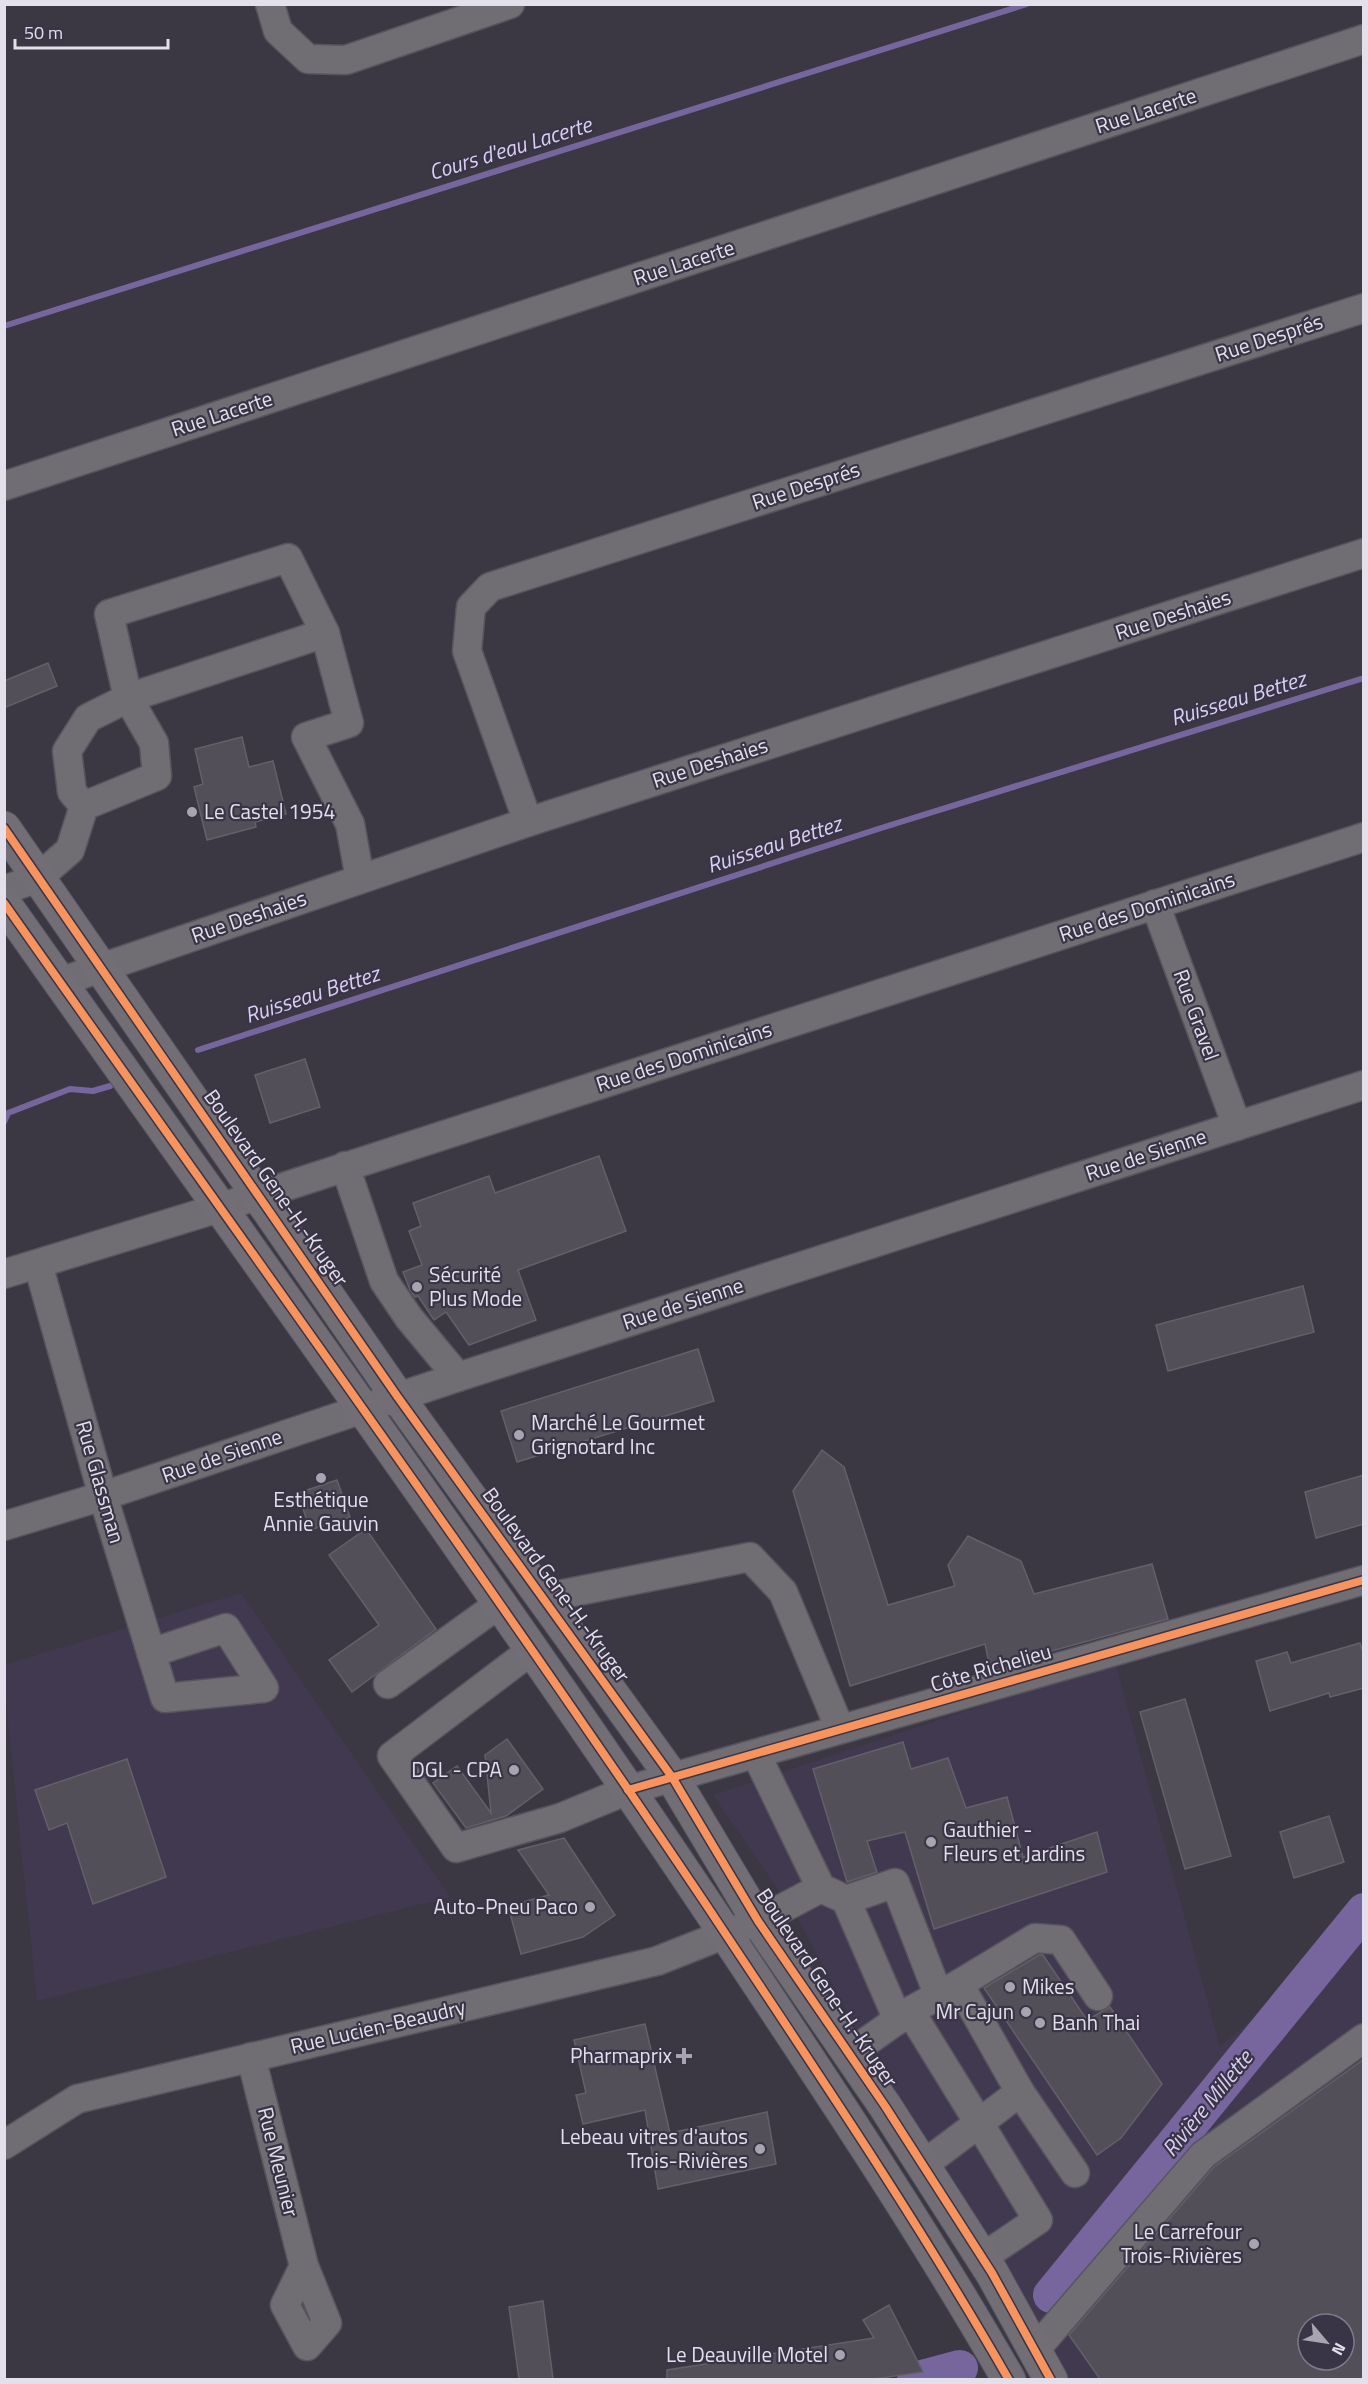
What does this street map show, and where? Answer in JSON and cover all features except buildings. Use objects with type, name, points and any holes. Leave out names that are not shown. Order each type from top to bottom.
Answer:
[{"type":"main road","name":"Boulevard Gene-H.-Kruger","points":[[4,828],[398,1396],[672,1777],[758,1921],[924,2165],[983,2257],[1051,2379]]},
{"type":"main road","points":[[4,903],[532,1650],[628,1790],[861,2138],[961,2295],[1010,2379]]},
{"type":"street","points":[[270,4],[278,31],[308,59],[346,60],[510,4]]},
{"type":"street","name":"Rue Lacerte","points":[[4,486],[1364,39]]},
{"type":"street","name":"Rue Després","points":[[528,822],[467,651],[471,607],[490,587],[1364,308]]},
{"type":"street","name":"Rue Deshaies","points":[[60,982],[528,822],[1364,553]]},
{"type":"street","points":[[84,806],[157,776],[154,743],[128,698],[109,614],[288,558],[326,633],[349,723],[306,737],[350,824],[360,879]]},
{"type":"street","points":[[84,806],[72,792],[67,751],[88,718],[128,698],[326,633]]},
{"type":"street","points":[[4,890],[38,878],[70,850],[84,806]]},
{"type":"street","name":"Rue des Dominicains","points":[[4,1274],[219,1208],[1364,837]]},
{"type":"street","name":"Rue Gravel","points":[[1155,904],[1237,1126]]},
{"type":"street","name":"Rue de Sienne","points":[[4,1526],[103,1496],[398,1396],[1364,1085]]},
{"type":"street","points":[[345,1166],[384,1281],[410,1318],[458,1377]]},
{"type":"street","name":"Rue Glassman","points":[[38,1264],[103,1496],[151,1653],[165,1698],[264,1688],[226,1628],[151,1653]]},
{"type":"street","points":[[543,1598],[750,1557],[783,1592],[840,1729]]},
{"type":"street","name":"Côte Richelieu","points":[[532,1650],[392,1756],[456,1848],[560,1818],[628,1790],[672,1777],[1364,1580]]},
{"type":"street","points":[[388,1684],[499,1604]]},
{"type":"street","points":[[756,1754],[833,1894],[904,2015],[979,2123],[1038,2220],[983,2257]]},
{"type":"street","name":"Rue Lucien-Beaudry","points":[[4,2145],[77,2099],[657,1961],[833,1894],[895,1882],[949,1989]]},
{"type":"street","points":[[849,2054],[904,2015],[1035,1938],[1053,1937],[1061,1940],[1098,1996]]},
{"type":"street","points":[[949,1989],[1075,2173]]},
{"type":"street","points":[[1035,2350],[1203,2155],[1364,2038]]},
{"type":"street","name":"Rue Meunier","points":[[251,2057],[304,2266]]},
{"type":"street","points":[[924,2165],[1020,2092]]},
{"type":"shaded area","points":[[241,1593],[450,1897],[37,2001],[4,1665]]},
{"type":"shaded area","points":[[1115,1662],[1220,2047],[1360,1926],[1363,1917],[1363,2379],[1054,2379],[899,2111],[797,1917],[713,1795]]},
{"type":"waterway","name":"Cours d'eau Lacerte","points":[[4,326],[1027,4]]},
{"type":"waterway","name":"Ruisseau Bettez","points":[[198,1050],[878,829],[1364,678]]},
{"type":"waterway","name":"Ruisseau Bettez","points":[[4,1122],[8,1113],[70,1089],[93,1091],[110,1086]]},
{"type":"waterway","name":"Rivière Millette","points":[[1051,2295],[1364,1911]]},
{"type":"waterway","name":"Rivière Millette","points":[[915,2380],[960,2368]]},
{"type":"cycle path","points":[[4,828],[397,1396],[672,1777],[758,1921],[885,2106],[992,2273],[1051,2380]]},
{"type":"cycle path","points":[[4,903],[533,1651],[705,1903],[861,2139],[1009,2380]]},
{"type":"cycle path","points":[[628,1790],[1364,1580]]},
{"type":"place","name":"Le Castel 1954","points":[[192,812]]},
{"type":"place","name":"Sécurité Plus Mode","points":[[417,1287]]},
{"type":"place","name":"Marché Le Gourmet Grignotard Inc","points":[[519,1435]]},
{"type":"place","name":"Esthétique Annie Gauvin","points":[[321,1478]]},
{"type":"place","name":"DGL - CPA","points":[[514,1770]]},
{"type":"place","name":"Gauthier - Fleurs et Jardins","points":[[931,1842]]},
{"type":"place","name":"Auto-Pneu Paco","points":[[590,1907]]},
{"type":"place","name":"Mikes","points":[[1010,1987]]},
{"type":"place","name":"Mr Cajun","points":[[1026,2012]]},
{"type":"place","name":"Banh Thai","points":[[1040,2023]]},
{"type":"place","name":"Pharmaprix","points":[[684,2056]]},
{"type":"place","name":"Lebeau vitres d'autos Trois-Rivières","points":[[760,2149]]},
{"type":"place","name":"Le Carrefour Trois-Rivières","points":[[1254,2244]]},
{"type":"place","name":"Le Deauville Motel","points":[[840,2355]]}]
